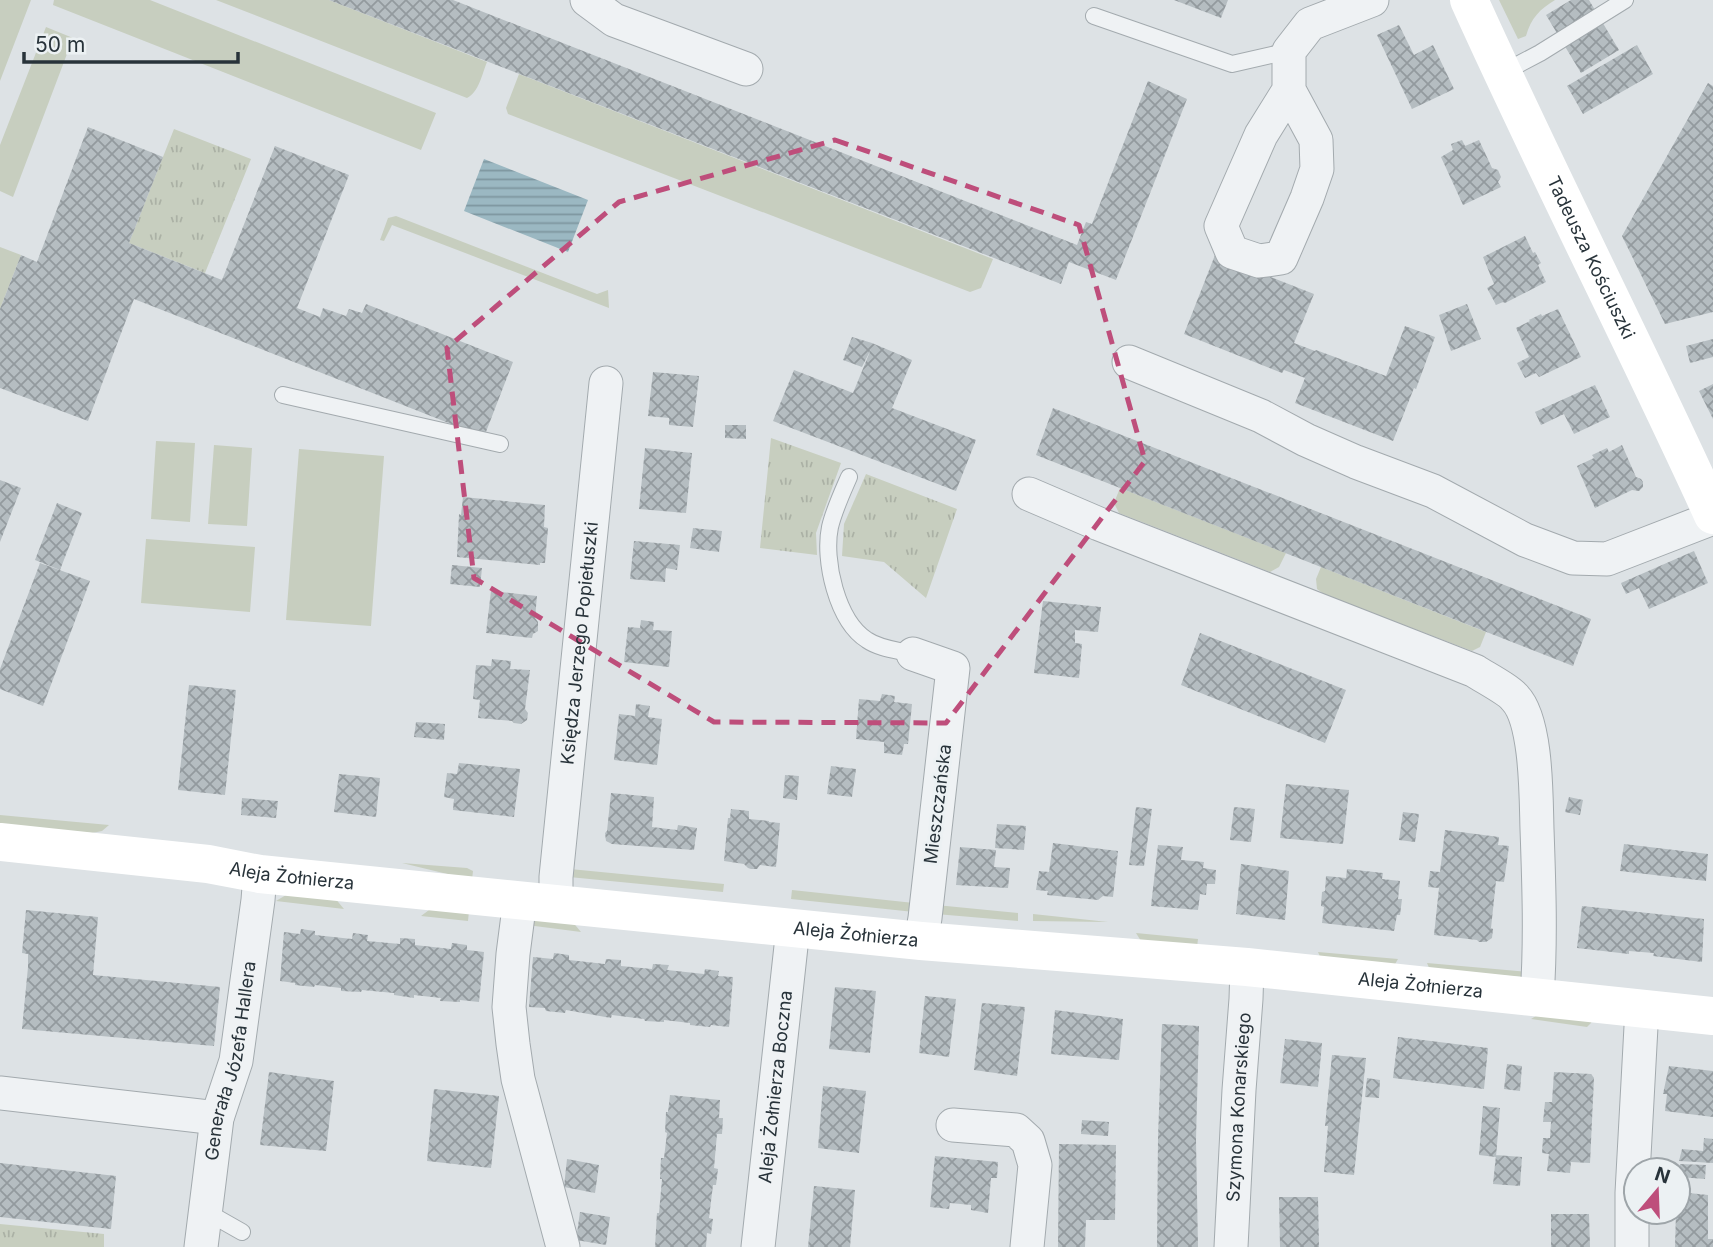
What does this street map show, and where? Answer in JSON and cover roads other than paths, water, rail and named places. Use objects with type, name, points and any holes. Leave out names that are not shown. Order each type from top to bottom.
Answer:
[{"type":"street","points":[[587,0],[614,19],[746,69]]},
{"type":"street","points":[[1289,90],[1289,51],[1310,24],[1372,0]]},
{"type":"street","name":"Tadeusza Kościuszki","points":[[1469,0],[1713,516]]},
{"type":"street","points":[[1129,362],[1261,416],[1306,440],[1433,491],[1525,540],[1573,558],[1607,559],[1713,516]]},
{"type":"street","name":"Księdza Jerzego Popiełuszki","points":[[563,1247],[519,1079],[509,1007],[513,954],[538,902],[556,877],[606,383]]},
{"type":"street","points":[[1029,494],[1475,671],[1516,698],[1527,720],[1535,780],[1540,901],[1536,997]]},
{"type":"street","name":"Mieszczańska","points":[[913,654],[953,668],[921,941]]},
{"type":"street","name":"Aleja Żołnierza","points":[[0,842],[208,864],[260,874],[921,941],[1247,967],[1713,1016]]},
{"type":"street","name":"Generała Józefa Hallera","points":[[201,1247],[217,1118],[236,1061],[260,874]]},
{"type":"street","name":"Aleja Żołnierza Boczna","points":[[758,1247],[793,928]]},
{"type":"street","name":"Szymona Konarskiego","points":[[1231,1247],[1247,967]]},
{"type":"street","points":[[1632,1247],[1632,1193],[1642,1008]]},
{"type":"street","points":[[0,1093],[217,1118]]},
{"type":"street","points":[[953,1125],[1016,1130],[1028,1141],[1035,1165],[1027,1247]]},
{"type":"lane","points":[[1502,73],[1540,53],[1625,0]]},
{"type":"lane","points":[[1094,16],[1232,64],[1289,51]]},
{"type":"lane","points":[[283,395],[499,444]]},
{"type":"lane","points":[[849,477],[830,529],[828,552],[838,599],[850,623],[866,640],[885,648],[913,654]]},
{"type":"lane","points":[[205,1211],[242,1233]]},
{"type":"water","points":[[484,159],[588,200],[568,252],[464,211]]}]
